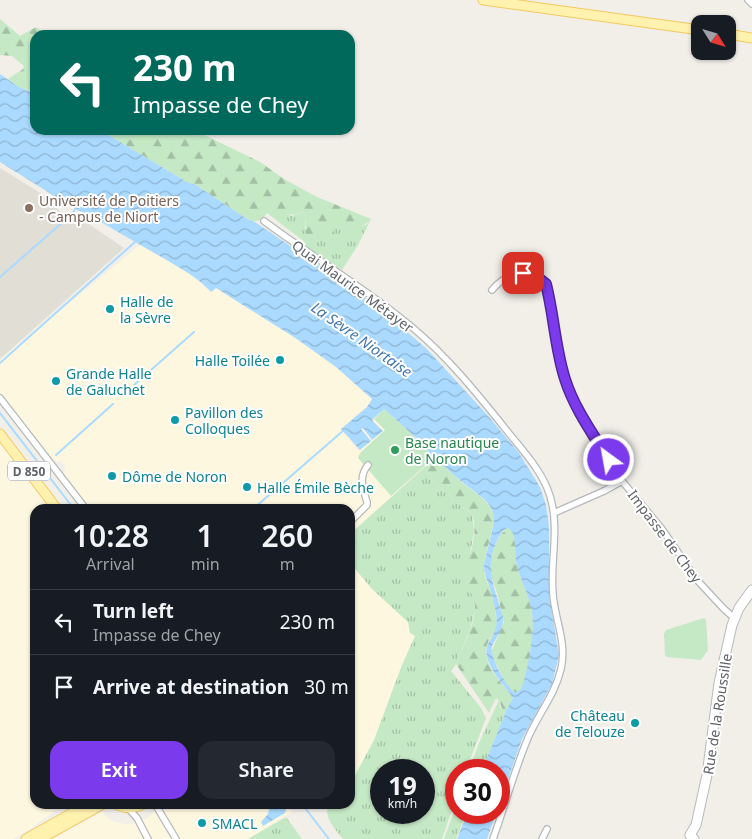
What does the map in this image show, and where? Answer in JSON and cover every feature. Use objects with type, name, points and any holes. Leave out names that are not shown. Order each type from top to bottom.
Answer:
[{"type":"main road","points":[[483,0],[691,29]]},
{"type":"main road","points":[[736,35],[752,38]]},
{"type":"main road","name":"D 850","points":[[0,434],[53,504]]},
{"type":"main road","points":[[26,839],[79,809]]},
{"type":"main road","points":[[40,839],[95,809]]},
{"type":"street","points":[[748,0],[752,4]]},
{"type":"street","name":"Quai Maurice Métayer","points":[[264,221],[372,296],[427,341],[489,408],[529,459],[550,494],[554,513],[555,539],[553,596],[562,638],[561,667],[557,684],[527,740],[493,839]]},
{"type":"street","name":"Impasse de Chey","points":[[492,290],[503,281],[523,273],[537,277],[546,284],[557,349],[570,394],[581,415],[622,481],[662,529],[697,580],[734,618]]},
{"type":"street","points":[[0,398],[82,504]]},
{"type":"street","points":[[355,517],[367,506],[362,478],[368,465]]},
{"type":"street","points":[[554,513],[622,481]]},
{"type":"street","name":"Rue de la Roussille","points":[[690,838],[696,824],[707,775],[719,683],[734,618],[752,590]]},
{"type":"street","points":[[129,809],[137,818],[148,839]]},
{"type":"street","points":[[158,809],[176,839]]},
{"type":"street","points":[[542,839],[547,829]]},
{"type":"shaded area","points":[[0,168],[45,196],[64,216],[72,219],[81,216],[83,220],[124,248],[0,359]]},
{"type":"shaded area","points":[[140,245],[185,271],[212,291],[216,288],[279,327],[336,367],[370,395],[372,399],[367,407],[341,429],[359,451],[371,441],[361,429],[371,438],[380,429],[372,420],[384,409],[435,457],[355,529],[355,504],[84,504],[64,477],[65,466],[61,461],[56,462],[25,427],[0,393],[0,360]]},
{"type":"shaded area","points":[[0,442],[47,504],[30,504],[30,809],[57,809],[13,839],[0,839]]},
{"type":"shaded area","points":[[355,569],[372,589],[408,622],[410,633],[415,636],[374,740],[355,777]]},
{"type":"shaded area","points":[[157,809],[289,809],[292,812],[248,839],[53,839],[104,811],[104,815],[112,821],[124,824],[131,824],[149,817]]},
{"type":"green space","points":[[0,19],[20,36],[30,30],[30,92],[17,86],[8,79],[23,69],[24,66],[12,56],[0,55]]},
{"type":"green space","points":[[108,135],[204,135],[260,162],[284,179],[317,197],[371,219],[359,227],[351,229],[344,229],[339,225],[335,226],[333,234],[329,236],[319,234],[310,237],[306,234],[306,216],[304,212],[286,215],[270,208],[261,220],[247,219],[196,185],[187,182]]},
{"type":"green space","points":[[270,207],[291,216],[304,212],[306,216],[305,229],[339,225],[351,229],[366,225],[371,219],[358,245],[342,270],[305,247],[306,243],[267,213]]},
{"type":"green space","name":"Base nautique de Noron","points":[[384,409],[424,445],[422,447],[435,457],[391,496],[358,458],[360,453],[385,430],[374,419]]},
{"type":"green space","points":[[435,457],[460,481],[485,501],[493,515],[484,569],[485,577],[494,600],[497,623],[487,645],[486,652],[487,659],[494,673],[513,698],[508,709],[502,709],[500,702],[496,698],[489,713],[456,664],[470,631],[475,610],[466,576],[475,530],[472,515],[430,479],[425,467]]},
{"type":"green space","points":[[425,467],[430,479],[472,515],[474,530],[470,555],[475,610],[470,630],[456,664],[451,671],[481,708],[486,718],[470,759],[445,759],[445,824],[447,824],[442,839],[343,839],[328,818],[328,809],[355,809],[355,776],[374,740],[415,636],[410,633],[408,622],[372,589],[355,569],[355,530]]},
{"type":"green space","points":[[508,528],[513,535],[517,568],[529,600],[533,622],[531,652],[527,672],[521,690],[516,693],[506,685],[493,657],[492,650],[504,622],[490,573],[490,562],[495,545],[501,534]]},
{"type":"green space","points":[[704,618],[706,620],[708,650],[701,660],[667,657],[665,655],[664,634],[666,630]]},
{"type":"green space","points":[[499,700],[501,709],[507,709],[487,759],[473,759]]},
{"type":"green space","points":[[286,817],[302,839],[248,839]]},
{"type":"green space","points":[[449,824],[462,824],[456,839],[444,839]]},
{"type":"water","name":"La Sèvre Niortaise","points":[[0,74],[17,86],[30,92],[30,135],[108,135],[187,182],[196,185],[247,219],[255,222],[371,301],[427,349],[519,453],[540,487],[546,505],[549,526],[549,594],[559,655],[552,684],[522,739],[510,773],[510,759],[487,759],[513,698],[493,672],[487,656],[489,642],[497,622],[484,570],[493,522],[492,510],[489,506],[384,409],[372,420],[383,431],[372,440],[363,428],[361,429],[371,441],[360,450],[341,429],[367,407],[372,399],[336,367],[297,339],[216,288],[211,292],[178,266],[91,216],[75,209],[68,202],[64,202],[0,162]],"holes":[[[508,528],[514,539],[517,568],[529,600],[533,621],[532,641],[526,672],[521,689],[516,693],[499,672],[493,657],[492,646],[502,626],[503,618],[491,575],[491,560],[501,534]]]},
{"type":"water","points":[[269,809],[286,809],[285,813],[263,826],[261,822],[268,814]]},
{"type":"water","points":[[463,824],[492,824],[487,839],[457,839]]},
{"type":"waterway","points":[[0,277],[72,214],[76,208]]},
{"type":"waterway","points":[[0,363],[136,241]]},
{"type":"waterway","points":[[134,385],[194,332]]},
{"type":"waterway","points":[[56,455],[113,404]]},
{"type":"waterway","points":[[0,413],[70,504]]},
{"type":"waterway","points":[[259,504],[344,430]]},
{"type":"waterway","points":[[42,467],[46,464]]},
{"type":"waterway","points":[[306,809],[329,839]]},
{"type":"place","name":"Université de Poitiers - Campus de Niort","points":[[29,208]]},
{"type":"place","name":"Halle de la Sèvre","points":[[110,309]]},
{"type":"place","name":"Halle Toilée","points":[[280,360]]},
{"type":"place","name":"Grande Halle de Galuchet","points":[[56,381]]},
{"type":"place","name":"Pavillon des Colloques","points":[[175,420]]},
{"type":"place","name":"Base nautique de Noron","points":[[395,450]]},
{"type":"place","name":"Dôme de Noron","points":[[112,476]]},
{"type":"place","name":"Halle Émile Bèche","points":[[247,487]]},
{"type":"place","name":"Château de Telouze","points":[[635,723]]},
{"type":"place","name":"SMACL","points":[[202,823]]},
{"type":"route","points":[[523,273],[537,277],[546,284],[564,378],[581,415],[609,460]]}]
